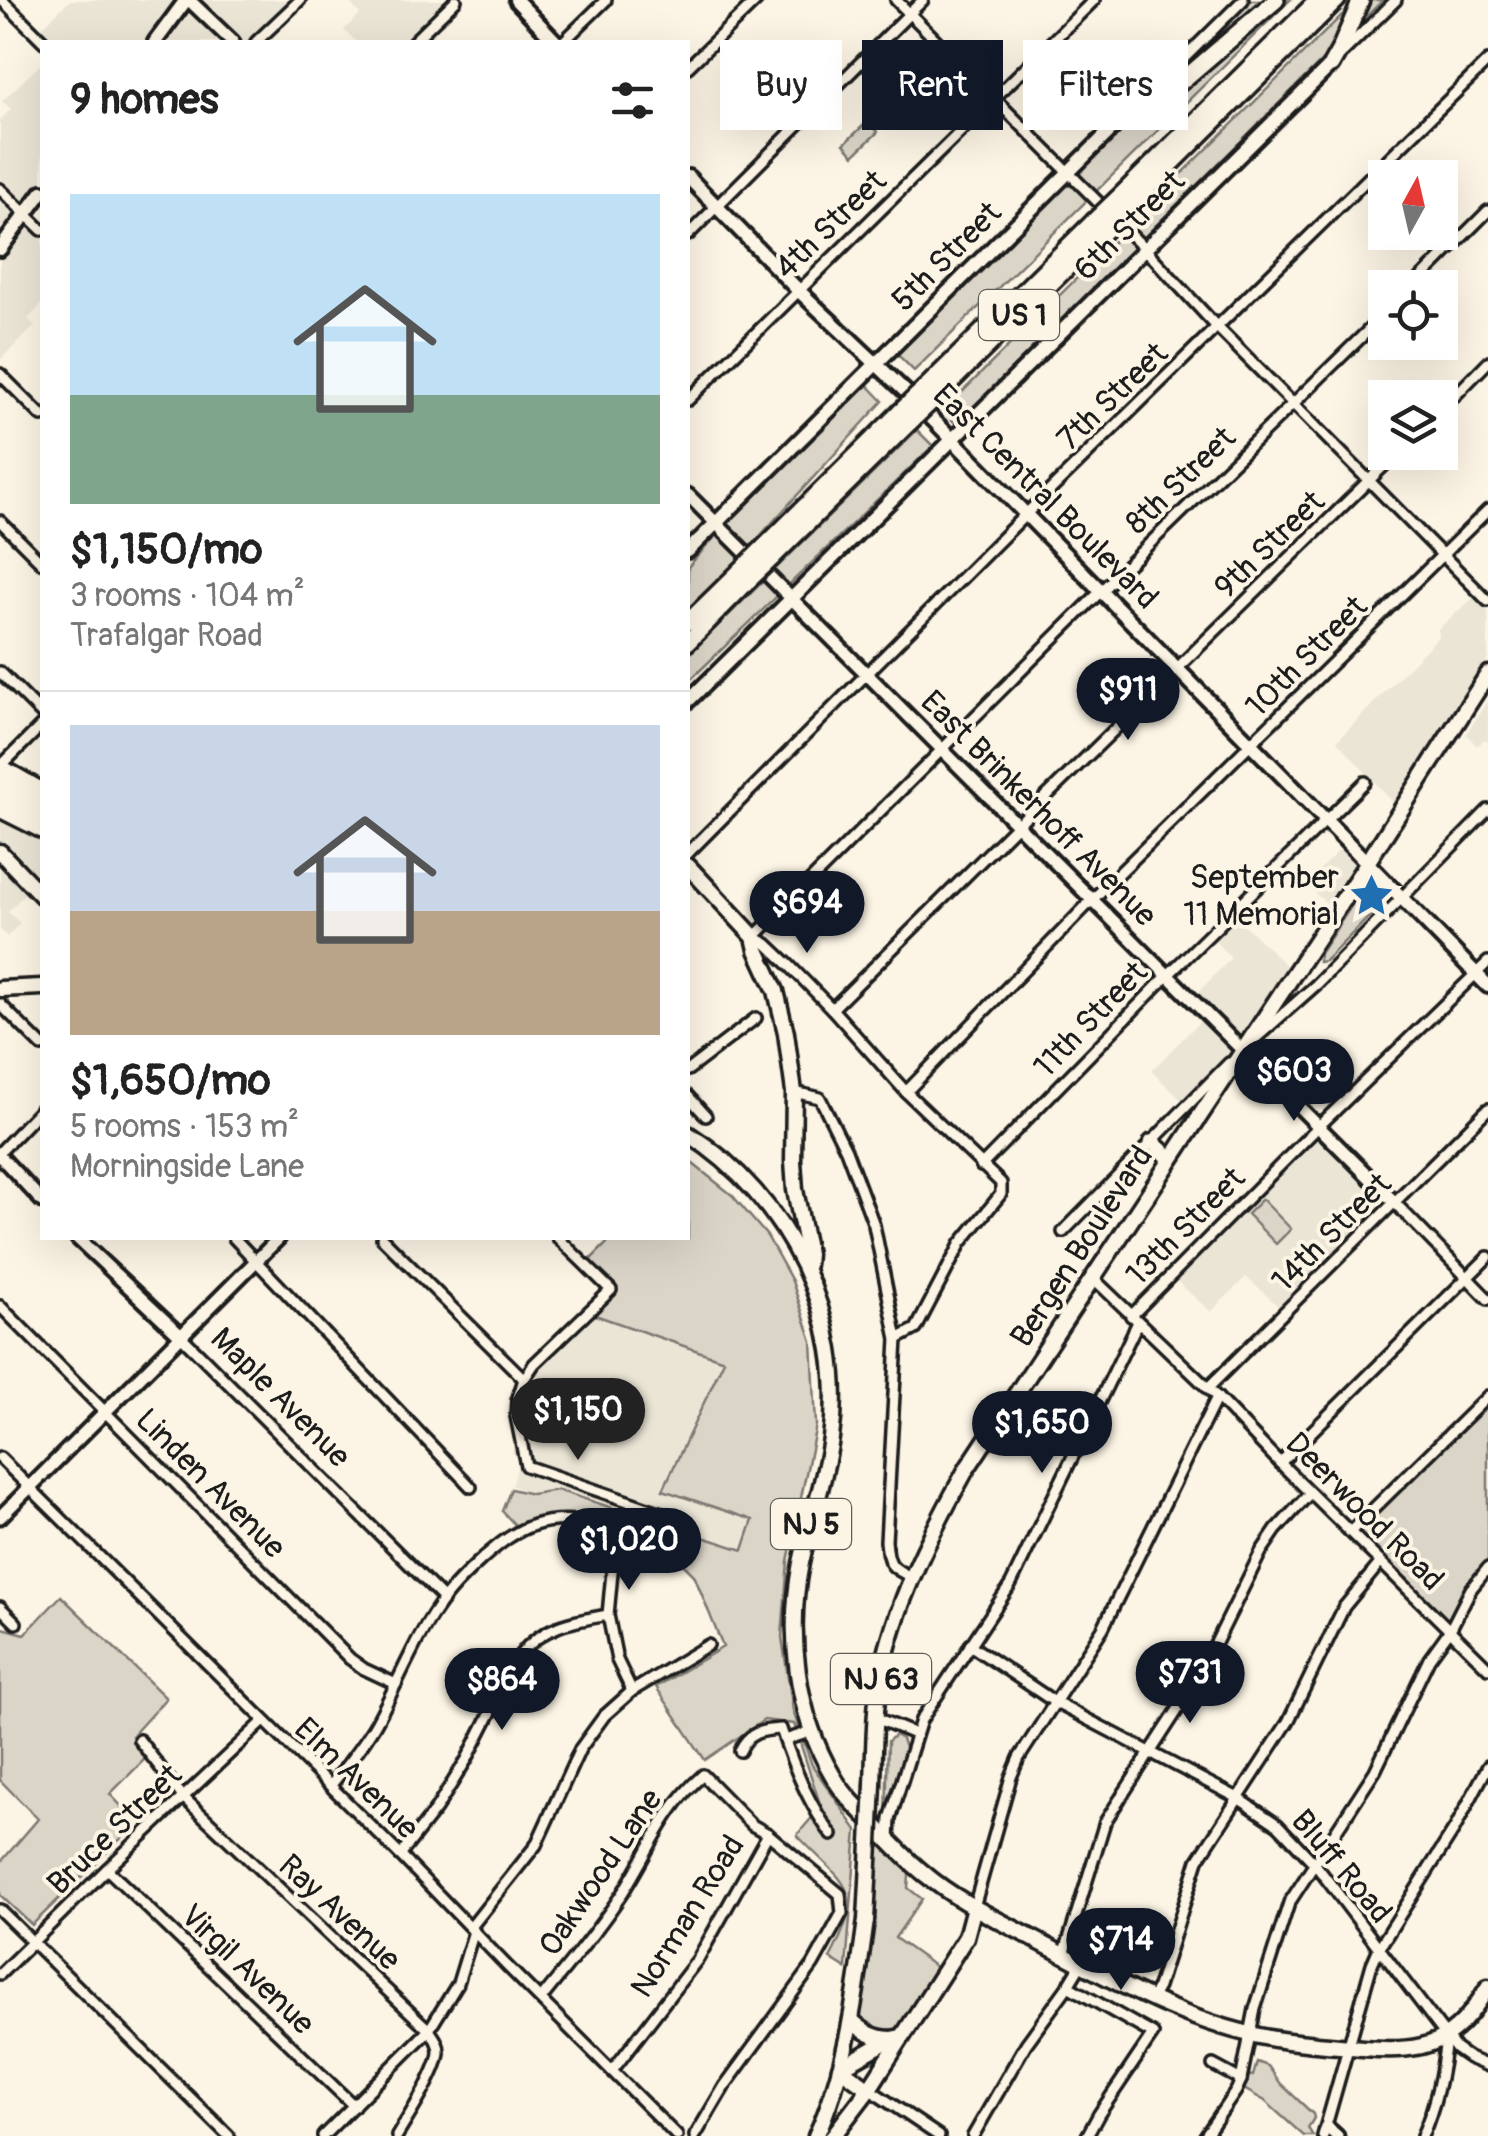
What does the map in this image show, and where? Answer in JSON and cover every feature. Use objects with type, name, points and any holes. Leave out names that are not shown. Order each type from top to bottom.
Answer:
[{"type":"highway","points":[[1188,77],[1276,0]]},
{"type":"highway","name":"US 1","points":[[1123,203],[1318,0]]},
{"type":"highway","name":"US 1","points":[[690,640],[768,552],[1098,227],[1338,0]]},
{"type":"highway","points":[[1331,64],[1361,0]]},
{"type":"highway","name":"US 1","points":[[690,620],[744,576]]},
{"type":"highway","points":[[0,767],[40,789]]},
{"type":"highway","points":[[0,782],[40,804]]},
{"type":"highway","points":[[0,796],[40,817]]},
{"type":"highway","points":[[0,809],[40,829]]},
{"type":"main road","points":[[157,40],[188,0]]},
{"type":"main road","points":[[516,0],[558,40]]},
{"type":"main road","name":"6th Street","points":[[690,699],[1331,64]]},
{"type":"main road","name":"5th Street","points":[[690,549],[1112,130]]},
{"type":"main road","name":"East Central Boulevard","points":[[690,179],[1488,986]]},
{"type":"main road","points":[[0,249],[40,195]]},
{"type":"main road","name":"Bergen Boulevard","points":[[816,2136],[831,2099],[851,2020],[866,1920],[876,1718],[883,1666],[912,1577],[966,1470],[1368,863],[1488,674]]},
{"type":"main road","points":[[0,852],[40,894]]},
{"type":"main road","points":[[690,870],[754,937],[780,1007],[792,1066],[794,1176],[808,1254],[806,1270]]},
{"type":"main road","points":[[0,988],[40,988]]},
{"type":"main road","name":"NJ 5","points":[[690,1135],[722,1158],[756,1192],[784,1230],[806,1270],[827,1332],[834,1383],[832,1435],[802,1560],[796,1602],[796,1651],[813,1731],[833,1777],[846,1794],[928,1877],[974,1907],[1151,1999],[1211,2024],[1249,2035],[1348,2047],[1409,2050],[1446,2036]]},
{"type":"main road","points":[[1152,1142],[1171,1160]]},
{"type":"main road","points":[[833,2136],[869,2089],[896,2038],[966,1936],[974,1907]]},
{"type":"main road","points":[[1446,2036],[1468,2017],[1488,1986]]},
{"type":"main road","points":[[851,2020],[876,2038],[896,2038]]},
{"type":"main road","points":[[869,2089],[840,2068],[896,2038]]},
{"type":"street","points":[[2,0],[42,40]]},
{"type":"street","points":[[188,0],[232,40]]},
{"type":"street","points":[[258,40],[300,0]]},
{"type":"street","points":[[415,40],[456,0]]},
{"type":"street","points":[[562,40],[606,0]]},
{"type":"street","points":[[690,65],[757,0]]},
{"type":"street","points":[[896,0],[935,40]]},
{"type":"street","points":[[690,233],[923,0]]},
{"type":"street","name":"4th Street","points":[[1003,91],[1094,0]]},
{"type":"street","name":"5th Street","points":[[1188,54],[1243,0]]},
{"type":"street","name":"6th Street","points":[[1331,64],[1396,0]]},
{"type":"street","name":"7th Street","points":[[690,850],[1488,61]]},
{"type":"street","points":[[1003,109],[1488,600]]},
{"type":"street","name":"4th Street","points":[[690,398],[963,130]]},
{"type":"street","points":[[0,189],[40,228]]},
{"type":"street","points":[[1429,270],[1488,211]]},
{"type":"street","name":"8th Street","points":[[754,937],[1368,331]]},
{"type":"street","points":[[1458,393],[1488,362]]},
{"type":"street","points":[[0,374],[40,414]]},
{"type":"street","name":"9th Street","points":[[832,1009],[1381,470]]},
{"type":"street","name":"East Brinkerhoff Avenue","points":[[690,498],[1394,1202]]},
{"type":"street","name":"10th Street","points":[[906,1092],[1092,900],[1488,510]]},
{"type":"street","points":[[0,521],[40,561]]},
{"type":"street","points":[[0,672],[40,712]]},
{"type":"street","points":[[0,767],[40,727]]},
{"type":"street","name":"11th Street","points":[[980,1166],[1166,976],[1365,782]]},
{"type":"street","points":[[1063,1232],[1242,1051],[1318,984],[1488,810]]},
{"type":"street","points":[[754,937],[777,954],[832,1009],[906,1092],[1002,1188],[961,1244],[916,1329],[897,1340]]},
{"type":"street","name":"13th Street","points":[[889,1840],[890,1819],[921,1720],[1012,1584],[1134,1319],[1318,1127],[1488,962]]},
{"type":"street","points":[[0,1004],[40,1044]]},
{"type":"street","points":[[690,1068],[756,1018]]},
{"type":"street","points":[[794,1092],[820,1098],[846,1150],[874,1225],[897,1340],[886,1541],[892,1567],[912,1577]]},
{"type":"street","points":[[690,1098],[706,1116]]},
{"type":"street","name":"14th Street","points":[[1208,1388],[1488,1109]]},
{"type":"street","points":[[40,1110],[0,1154],[40,1199]]},
{"type":"street","points":[[1394,1202],[1488,1299]]},
{"type":"street","name":"Maple Avenue","points":[[79,1240],[444,1598]]},
{"type":"street","points":[[236,1240],[471,1487]]},
{"type":"street","points":[[0,1517],[278,1240]]},
{"type":"street","points":[[384,1240],[524,1379]]},
{"type":"street","points":[[560,1240],[611,1290],[534,1364],[524,1379],[516,1416],[526,1466],[671,1516]]},
{"type":"street","points":[[1280,1463],[1488,1257]]},
{"type":"street","name":"Deerwood Road","points":[[1093,1278],[1488,1668]]},
{"type":"street","name":"Linden Avenue","points":[[0,1306],[350,1659],[396,1684]]},
{"type":"street","points":[[1350,1532],[1488,1396]]},
{"type":"street","points":[[974,1907],[1011,1777],[1028,1742],[1103,1628],[1217,1397]]},
{"type":"street","name":"Elm Avenue","points":[[0,1458],[331,1785],[677,2136]]},
{"type":"street","points":[[1064,1955],[1106,1822],[1199,1677],[1261,1552],[1310,1493]]},
{"type":"street","points":[[331,1785],[361,1747],[444,1598],[493,1549],[531,1526],[562,1520],[603,1522],[610,1528],[615,1540],[608,1615],[617,1660],[632,1691]]},
{"type":"street","points":[[1151,1999],[1198,1860],[1288,1722],[1344,1606],[1381,1562]]},
{"type":"street","points":[[1205,2136],[1241,2080],[1259,1994],[1284,1914],[1375,1770],[1429,1659],[1488,1568]]},
{"type":"street","points":[[0,1607],[16,1623]]},
{"type":"street","points":[[400,1855],[452,1785],[527,1646],[558,1626],[608,1615]]},
{"type":"street","points":[[323,2136],[428,2030],[458,1983],[472,1929],[536,1845],[591,1732],[632,1691],[708,1645]]},
{"type":"street","name":"Bluff Road","points":[[970,1645],[1056,1702],[1238,1798],[1278,1825],[1315,1864],[1458,2051],[1488,2066]]},
{"type":"street","points":[[876,1718],[915,1734]]},
{"type":"street","name":"Bruce Street","points":[[0,1974],[264,1722]]},
{"type":"street","points":[[740,1752],[744,1742],[760,1730],[781,1729],[814,1812],[832,1835]]},
{"type":"street","points":[[785,1740],[813,1731]]},
{"type":"street","name":"Ray Avenue","points":[[140,1740],[183,1797],[428,2030]]},
{"type":"street","points":[[1329,2133],[1348,2047],[1378,1948],[1456,1828],[1488,1766]]},
{"type":"street","name":"Oakwood Lane","points":[[541,1999],[615,1904],[678,1798],[703,1775],[752,1825],[768,1834]]},
{"type":"street","points":[[695,2136],[724,2087],[813,1965],[842,1913],[840,1894],[768,1834]]},
{"type":"street","name":"Norman Road","points":[[612,2071],[698,1959],[768,1834]]},
{"type":"street","name":"Virgil Avenue","points":[[107,1868],[354,2106]]},
{"type":"street","points":[[0,1910],[228,2136]]},
{"type":"street","points":[[973,2136],[1026,2044],[1082,1964]]},
{"type":"street","points":[[1102,2004],[1114,1980]]},
{"type":"street","points":[[1068,1986],[1153,2034],[1087,2136]]},
{"type":"street","points":[[397,2136],[438,2060],[437,2041],[428,2030]]},
{"type":"street","points":[[1422,2136],[1444,2066],[1446,2036]]},
{"type":"street","points":[[1214,2065],[1241,2080]]},
{"type":"street","points":[[869,2089],[939,2136]]},
{"type":"shaded area","points":[[70,0],[300,0],[258,40],[42,40],[35,34]]},
{"type":"shaded area","points":[[347,0],[456,0],[415,40],[355,40],[344,30],[360,14]]},
{"type":"shaded area","points":[[1249,0],[1290,0],[1188,101],[1188,59]]},
{"type":"shaded area","points":[[1357,0],[1383,0],[956,424],[943,411]]},
{"type":"shaded area","points":[[40,65],[40,195],[26,213],[40,228],[40,306],[28,319],[35,326],[0,360],[0,261],[23,218],[0,242],[0,120],[11,109],[2,101]]},
{"type":"shaded area","points":[[862,127],[862,130],[878,132],[854,155],[844,144]]},
{"type":"shaded area","points":[[1114,130],[1158,130],[914,371],[889,346]]},
{"type":"shaded area","points":[[859,376],[883,401],[690,608],[690,565]]},
{"type":"shaded area","points":[[917,430],[933,446],[690,680],[690,653]]},
{"type":"shaded area","points":[[1480,592],[1488,604],[1488,659],[1453,713],[1401,811],[1337,741],[1438,637],[1438,629]]},
{"type":"shaded area","points":[[1488,700],[1488,742],[1484,739],[1477,746],[1466,734]]},
{"type":"shaded area","points":[[0,822],[40,836],[40,881],[0,840]]},
{"type":"shaded area","points":[[1347,842],[1367,863],[1335,911],[1305,884]]},
{"type":"shaded area","points":[[0,852],[32,885],[8,912],[20,923],[7,937],[0,929]]},
{"type":"shaded area","points":[[1369,879],[1375,879],[1388,892],[1388,898],[1325,961],[1319,962],[1319,955]]},
{"type":"shaded area","points":[[1232,913],[1294,973],[1242,1051],[1187,1105],[1151,1071],[1206,1015],[1191,1000],[1231,958],[1209,935]]},
{"type":"shaded area","points":[[1318,1127],[1394,1202],[1286,1313],[1246,1277],[1211,1312],[1171,1276]]},
{"type":"shaded area","points":[[690,1162],[732,1195],[767,1236],[792,1281],[812,1341],[816,1425],[788,1561],[782,1637],[793,1711],[812,1765],[857,1830],[846,1968],[830,1958],[848,1916],[846,1889],[797,1835],[821,1807],[794,1724],[764,1720],[705,1760],[656,1687],[723,1647],[694,1575],[663,1544],[595,1518],[517,1527],[502,1511],[511,1489],[532,1494],[557,1490],[743,1550],[753,1520],[663,1490],[724,1360],[595,1315],[614,1284],[589,1261],[610,1240],[690,1240]]},
{"type":"shaded area","points":[[1262,1199],[1291,1229],[1276,1244],[1247,1214]]},
{"type":"shaded area","points":[[587,1313],[724,1360],[663,1490],[753,1520],[743,1551],[557,1490],[532,1494],[512,1486],[519,1462],[512,1453],[524,1379]]},
{"type":"shaded area","points":[[1480,1404],[1488,1411],[1488,1568],[1450,1630],[1351,1532]]},
{"type":"shaded area","points":[[61,1596],[166,1698],[132,1736],[148,1756],[110,1794],[137,1823],[32,1925],[0,1895],[0,1863],[38,1819],[0,1780],[0,1630],[25,1634]]},
{"type":"shaded area","points":[[895,1735],[902,1739],[906,1750],[886,1819],[888,1741]]},
{"type":"shaded area","points":[[872,1822],[910,1861],[908,1888],[922,1899],[895,1938],[944,1973],[901,2036],[891,2039],[851,2020]]},
{"type":"shaded area","points":[[1257,2062],[1268,2066],[1313,2114],[1308,2128],[1313,2136],[1304,2136],[1265,2101],[1244,2089],[1245,2075],[1253,2076]]},
{"type":"place","name":"September 11 Memorial","points":[[1372,895]]}]
